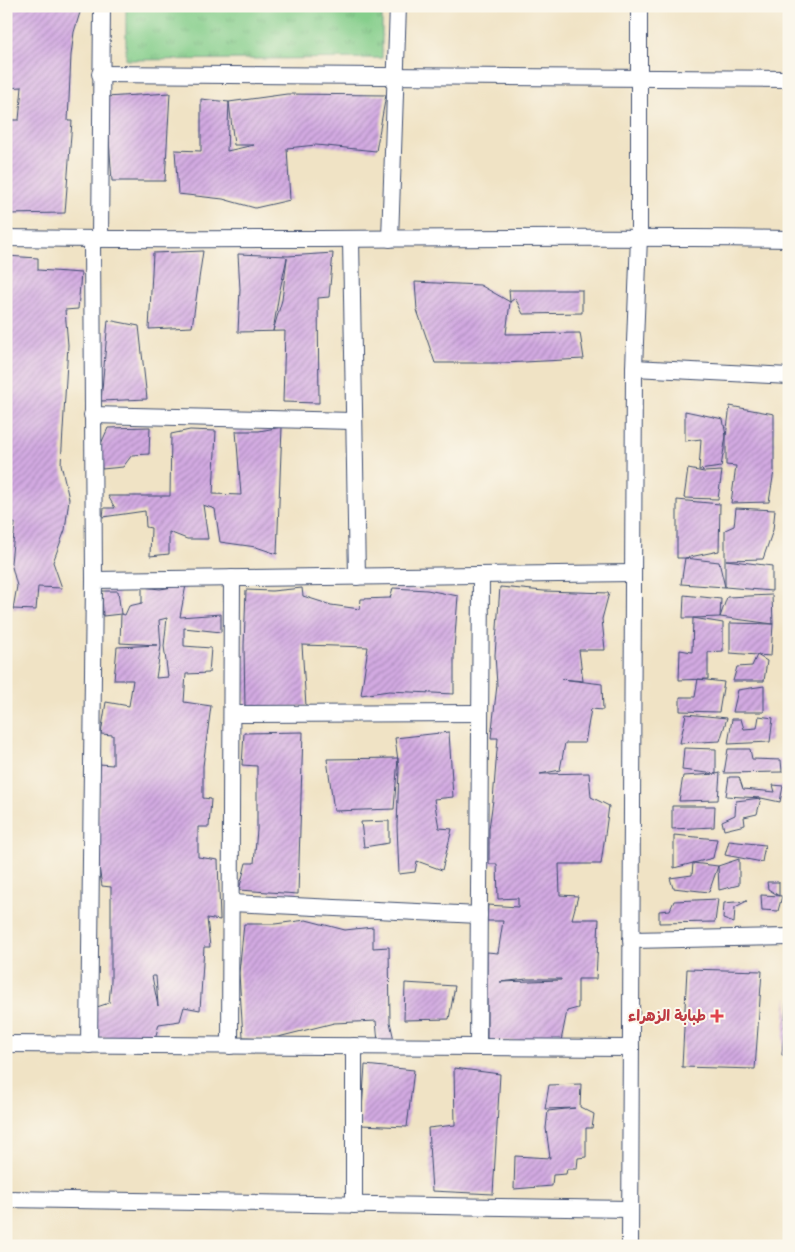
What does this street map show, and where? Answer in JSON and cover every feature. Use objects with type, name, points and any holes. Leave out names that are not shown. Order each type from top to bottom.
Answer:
[{"type":"street","points":[[88,1045],[94,580],[92,415],[102,6]]},
{"type":"street","points":[[390,239],[398,6]]},
{"type":"street","points":[[630,1246],[634,368],[639,236],[639,6]]},
{"type":"street","points":[[100,74],[789,79]]},
{"type":"street","points":[[6,238],[351,240],[639,236],[789,239]]},
{"type":"street","points":[[351,240],[357,577]]},
{"type":"street","points":[[634,368],[789,376]]},
{"type":"street","points":[[92,415],[353,421]]},
{"type":"street","points":[[94,580],[633,573]]},
{"type":"street","points":[[478,1047],[481,575]]},
{"type":"street","points":[[230,1046],[232,578]]},
{"type":"street","points":[[232,714],[480,713]]},
{"type":"street","points":[[231,903],[479,915]]},
{"type":"street","points":[[631,940],[789,936]]},
{"type":"street","points":[[6,1044],[631,1048]]},
{"type":"street","points":[[354,1046],[354,1205]]},
{"type":"street","points":[[6,1199],[630,1209]]},
{"type":"green space","points":[[126,6],[382,6],[382,58],[126,60]]},
{"type":"building","points":[[6,6],[82,6],[74,32],[71,55],[68,121],[72,121],[65,213],[6,214],[6,120],[19,120],[22,87],[6,88]]},
{"type":"building","points":[[170,93],[165,181],[112,181],[106,97]]},
{"type":"building","points":[[287,94],[386,95],[376,151],[316,145],[287,148],[290,200],[255,208],[223,199],[178,194],[175,150],[201,151],[201,99],[229,102]],"holes":[[[229,102],[234,145],[254,145],[227,151]]]},
{"type":"building","points":[[203,251],[192,327],[149,329],[153,253]]},
{"type":"building","points":[[333,253],[329,297],[318,298],[319,403],[283,402],[285,331],[238,332],[240,289],[238,254],[288,256]],"holes":[[[287,258],[282,300],[273,331]]]},
{"type":"building","points":[[6,256],[38,258],[38,270],[81,273],[78,309],[65,310],[68,345],[61,464],[69,499],[65,530],[53,562],[62,588],[38,587],[36,610],[13,609],[17,586],[11,563],[15,523],[6,524]]},
{"type":"building","points":[[415,282],[480,285],[510,302],[506,334],[580,333],[584,359],[504,363],[435,363],[417,310]]},
{"type":"building","points":[[509,290],[582,290],[582,313],[523,314],[515,298],[510,302]]},
{"type":"building","points":[[108,320],[139,326],[147,399],[101,401]]},
{"type":"building","points":[[730,406],[774,414],[774,471],[769,502],[731,503],[736,466],[726,465],[726,436]]},
{"type":"building","points":[[685,411],[723,419],[726,436],[721,467],[699,470],[701,439],[685,441]]},
{"type":"building","points":[[150,427],[149,454],[132,455],[123,467],[102,469],[100,446],[108,428]]},
{"type":"building","points":[[282,427],[277,554],[256,547],[220,542],[215,509],[203,505],[208,539],[187,539],[169,532],[169,554],[150,556],[151,528],[146,527],[145,511],[103,517],[104,508],[115,508],[108,496],[170,496],[171,434],[190,430],[216,431],[213,494],[241,495],[236,431],[259,431]]},
{"type":"building","points":[[688,469],[704,472],[722,471],[718,499],[684,498]]},
{"type":"building","points":[[677,500],[720,504],[719,551],[677,558]]},
{"type":"building","points":[[736,508],[775,510],[773,530],[763,559],[726,560],[772,566],[772,591],[725,587],[725,530],[734,526]]},
{"type":"building","points":[[685,558],[719,562],[725,587],[681,584]]},
{"type":"building","points":[[186,585],[180,617],[221,614],[221,632],[184,628],[184,646],[211,648],[209,673],[186,674],[184,702],[211,706],[203,766],[203,798],[211,799],[209,827],[198,827],[198,857],[218,860],[220,920],[207,918],[210,947],[204,947],[200,1010],[184,1007],[180,1021],[159,1024],[155,1039],[94,1037],[94,1008],[109,1003],[111,981],[111,887],[102,886],[98,861],[99,764],[113,765],[113,735],[101,734],[106,702],[129,706],[133,680],[114,680],[117,647],[158,645],[120,643],[121,614],[125,615],[129,606],[142,603],[142,587],[160,589]],"holes":[[[167,618],[164,646],[168,677],[156,678],[161,646],[159,620]],[[152,976],[156,976],[158,1006]]]},
{"type":"building","points":[[500,587],[544,591],[609,593],[602,619],[605,650],[579,650],[583,681],[561,679],[602,684],[603,710],[591,709],[585,743],[565,743],[560,770],[540,774],[589,773],[591,797],[609,806],[601,864],[559,864],[560,895],[578,896],[572,919],[599,919],[596,979],[578,979],[578,1008],[567,1011],[561,1041],[487,1041],[487,952],[498,953],[503,921],[487,921],[488,905],[518,907],[518,898],[498,899],[497,864],[489,864],[489,829],[498,738],[491,738],[497,685],[495,655]],"holes":[[[527,979],[561,980],[500,982]]]},
{"type":"building","points":[[302,588],[303,596],[331,605],[360,609],[361,599],[390,598],[393,588],[427,590],[458,596],[454,649],[454,694],[389,691],[361,695],[368,647],[302,645],[306,706],[245,709],[244,646],[246,590],[272,591]]},
{"type":"building","points":[[102,591],[118,591],[121,614],[103,616]]},
{"type":"building","points":[[684,595],[721,599],[720,617],[683,618]]},
{"type":"building","points":[[772,595],[773,624],[720,617],[727,597]]},
{"type":"building","points":[[693,618],[723,623],[723,651],[708,652],[708,679],[679,680],[680,650],[692,652]]},
{"type":"building","points":[[730,623],[773,624],[771,656],[730,653]]},
{"type":"building","points":[[757,655],[767,661],[764,681],[733,681],[737,667],[752,666]]},
{"type":"building","points":[[698,679],[724,682],[719,712],[680,711],[680,697],[695,697]]},
{"type":"building","points":[[764,686],[764,712],[733,712],[738,690]]},
{"type":"building","points":[[686,714],[727,718],[720,741],[680,743]]},
{"type":"building","points":[[759,716],[773,718],[770,742],[728,744],[732,719],[741,719],[744,729],[757,728]]},
{"type":"building","points":[[303,732],[298,894],[239,890],[246,863],[254,863],[257,830],[257,766],[242,765],[244,733]]},
{"type":"building","points":[[449,732],[453,797],[434,799],[439,828],[452,829],[442,870],[417,861],[415,872],[399,874],[397,826],[399,768],[395,738]]},
{"type":"building","points":[[684,748],[716,749],[716,774],[682,770]]},
{"type":"building","points":[[728,749],[750,749],[752,759],[781,760],[782,772],[724,773]]},
{"type":"building","points":[[398,758],[394,809],[334,811],[327,759]]},
{"type":"building","points":[[720,773],[718,800],[679,801],[683,776]]},
{"type":"building","points":[[729,777],[739,777],[743,789],[775,792],[773,785],[783,786],[780,802],[761,798],[726,796]]},
{"type":"building","points":[[761,798],[757,814],[744,817],[745,825],[724,830],[722,821],[735,815],[736,801]]},
{"type":"building","points":[[672,806],[715,806],[714,827],[672,829]]},
{"type":"building","points":[[389,821],[389,843],[364,847],[361,822]]},
{"type":"building","points":[[674,835],[717,839],[713,858],[674,868]]},
{"type":"building","points":[[729,841],[765,845],[762,862],[725,855]]},
{"type":"building","points":[[739,859],[739,885],[719,890],[718,866]]},
{"type":"building","points":[[693,863],[718,866],[709,892],[673,888],[670,878],[692,875]]},
{"type":"building","points":[[767,882],[779,882],[779,896],[768,889]]},
{"type":"building","points":[[761,895],[782,896],[778,911],[762,910]]},
{"type":"building","points":[[718,899],[715,922],[659,923],[659,911],[670,910],[674,901]]},
{"type":"building","points":[[747,901],[735,907],[734,923],[723,919],[724,903]]},
{"type":"building","points":[[306,920],[345,930],[373,927],[373,948],[389,947],[390,1022],[394,1040],[378,1042],[376,1021],[334,1023],[274,1038],[243,1037],[239,973],[244,924],[275,924]]},
{"type":"building","points":[[687,969],[762,971],[755,1069],[682,1067]]},
{"type":"building","points":[[405,983],[455,986],[449,1019],[404,1020]]},
{"type":"building","points":[[787,996],[789,1055],[782,1055]]},
{"type":"building","points":[[365,1065],[414,1070],[407,1127],[361,1125]]},
{"type":"building","points":[[454,1068],[500,1074],[493,1194],[432,1191],[428,1128],[455,1125]]},
{"type":"building","points":[[581,1084],[580,1107],[594,1114],[592,1128],[586,1128],[586,1157],[578,1158],[577,1169],[567,1169],[566,1174],[553,1175],[552,1186],[514,1189],[515,1156],[550,1158],[546,1128],[548,1111],[575,1108],[545,1109],[549,1085]]},
{"type":"place","name":"طبابة الزهراء","points":[[717,1016]]}]
